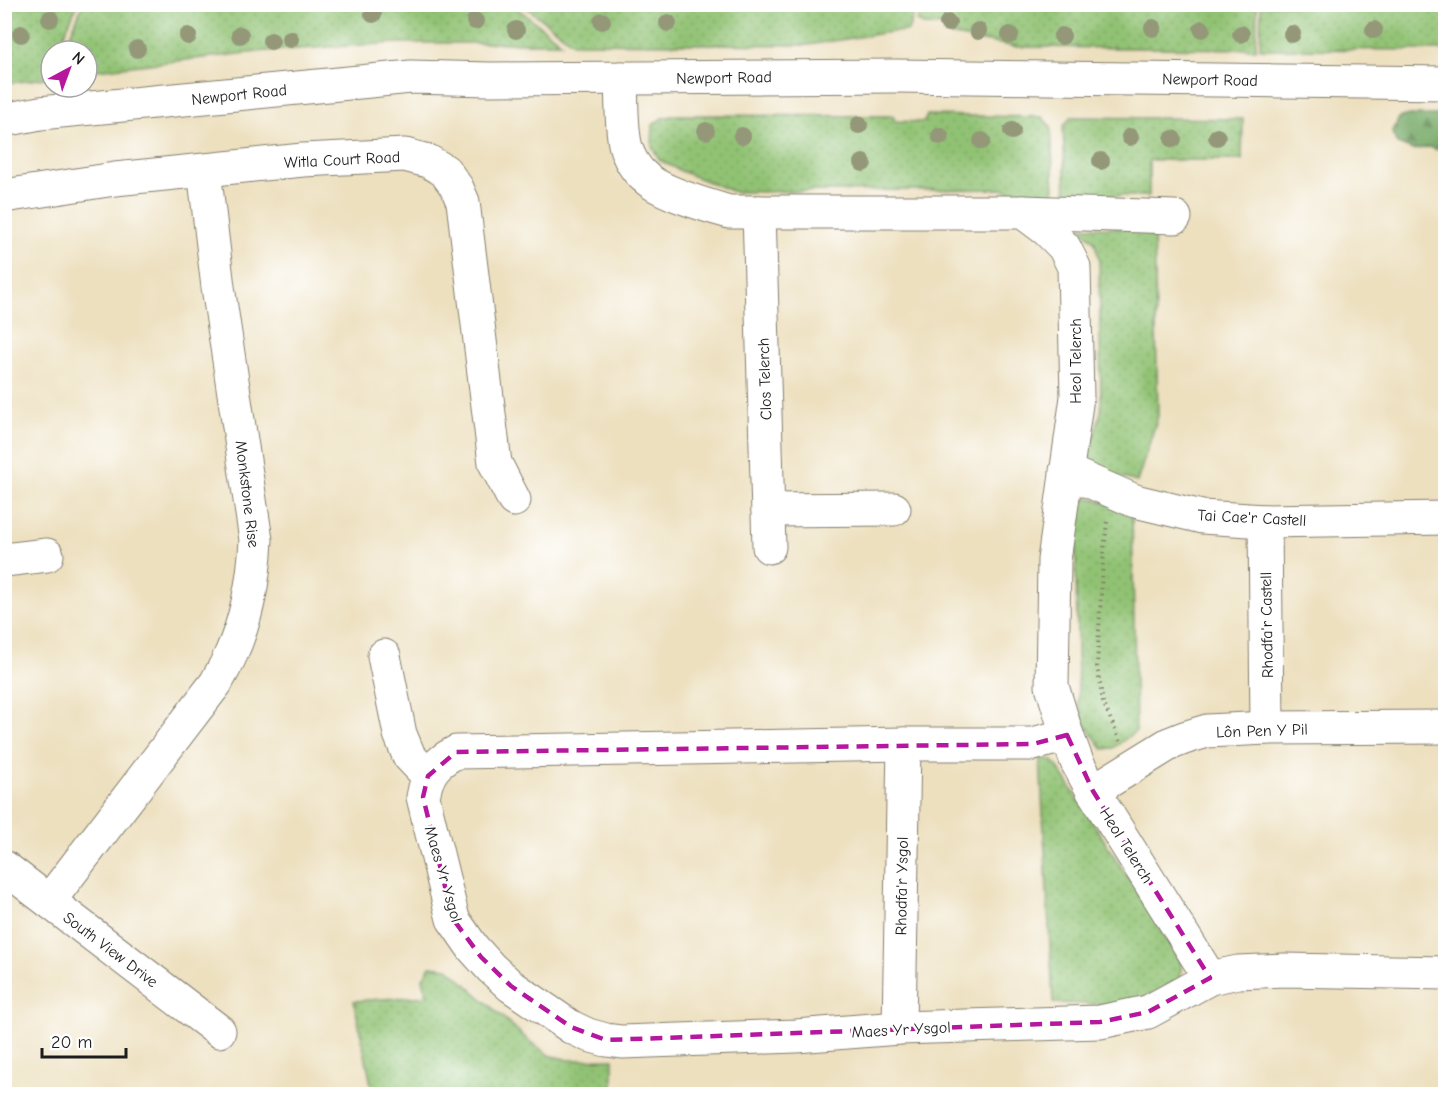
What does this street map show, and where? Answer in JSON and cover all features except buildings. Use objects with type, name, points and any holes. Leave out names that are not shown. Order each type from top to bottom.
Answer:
[{"type":"street","name":"Newport Road","points":[[4,120],[40,113],[411,77],[489,79],[896,76],[1446,82]]},
{"type":"street","points":[[621,78],[626,145],[636,169],[647,180],[667,190],[729,212],[1023,212],[1175,217]]},
{"type":"street","name":"Witla Court Road","points":[[4,196],[116,179],[303,160],[405,155],[428,161],[445,171],[457,188],[463,202],[495,463],[514,500]]},
{"type":"street","name":"Monkstone Rise","points":[[49,901],[216,683],[240,633],[249,597],[255,567],[256,540],[218,287],[204,170]]},
{"type":"street","name":"Clos Telerch","points":[[759,212],[769,547]]},
{"type":"street","name":"Heol Telerch","points":[[1023,212],[1047,230],[1064,247],[1074,267],[1077,397],[1054,560],[1052,686],[1077,762],[1210,978]]},
{"type":"street","name":"Tai Cae'r Castell","points":[[1066,471],[1135,501],[1202,517],[1265,521],[1446,518]]},
{"type":"street","points":[[768,510],[894,509]]},
{"type":"street","name":"Rhodfa'r Castell","points":[[1265,521],[1267,728]]},
{"type":"street","points":[[4,560],[47,555]]},
{"type":"street","points":[[384,656],[400,734],[409,756],[428,776],[443,758],[456,752],[1033,744],[1067,735]]},
{"type":"street","name":"Lôn Pen Y Pil","points":[[1093,791],[1169,744],[1208,732],[1267,728],[1446,726]]},
{"type":"street","name":"Rhodfa'r Ysgol","points":[[899,1028],[904,744]]},
{"type":"street","name":"Maes Yr Ysgol","points":[[428,776],[423,797],[453,919],[473,948],[511,986],[571,1027],[597,1038],[622,1042],[796,1036],[899,1028],[1100,1022],[1148,1012],[1210,978]]},
{"type":"street","name":"South View Drive","points":[[4,867],[219,1031]]},
{"type":"street","points":[[1210,978],[1238,972],[1284,970],[1446,973]]},
{"type":"path","points":[[1113,492],[1102,561],[1097,666],[1103,702],[1131,767]]},
{"type":"highlighted area","points":[[1067,735],[1093,791],[1210,978],[1148,1012],[1100,1022],[606,1040],[571,1027],[511,986],[481,957],[453,919],[423,797],[428,776],[456,752],[1033,744]]},
{"type":"green space","points":[[83,4],[249,4],[271,9],[303,4],[513,5],[562,43],[396,43],[266,51],[99,70],[99,39],[68,39]]},
{"type":"green space","points":[[26,5],[77,5],[62,39],[39,39],[39,79],[5,84],[5,9]]},
{"type":"green space","points":[[523,5],[917,5],[908,31],[808,45],[573,43]]},
{"type":"green space","points":[[923,5],[1257,5],[1256,49],[1018,47],[943,34],[943,26],[923,25],[917,21]]},
{"type":"green space","points":[[1261,5],[1445,5],[1445,50],[1260,49]]},
{"type":"green space","points":[[677,115],[893,116],[895,121],[924,122],[927,115],[1042,117],[1051,127],[1054,194],[1016,193],[1002,189],[734,192],[659,160],[652,146],[653,125],[662,118]]},
{"type":"green space","points":[[1410,115],[1445,115],[1445,152],[1429,147],[1413,150],[1397,144],[1392,133],[1399,118]]},
{"type":"green space","points":[[1071,117],[1243,119],[1242,160],[1149,160],[1149,196],[1066,195],[1063,127]]},
{"type":"green space","points":[[1079,227],[1154,228],[1158,416],[1137,482],[1092,469],[1089,453],[1101,411],[1099,258],[1094,241]]},
{"type":"green space","points":[[1088,497],[1132,511],[1136,731],[1113,748],[1103,749],[1084,723],[1078,702],[1075,510]]},
{"type":"green space","points":[[1040,758],[1052,760],[1057,766],[1181,961],[1181,976],[1174,985],[1124,1005],[1053,1003]]},
{"type":"green space","points":[[430,966],[448,968],[528,1040],[549,1055],[569,1060],[613,1059],[613,1094],[373,1094],[354,1001],[427,996],[423,978]]}]
